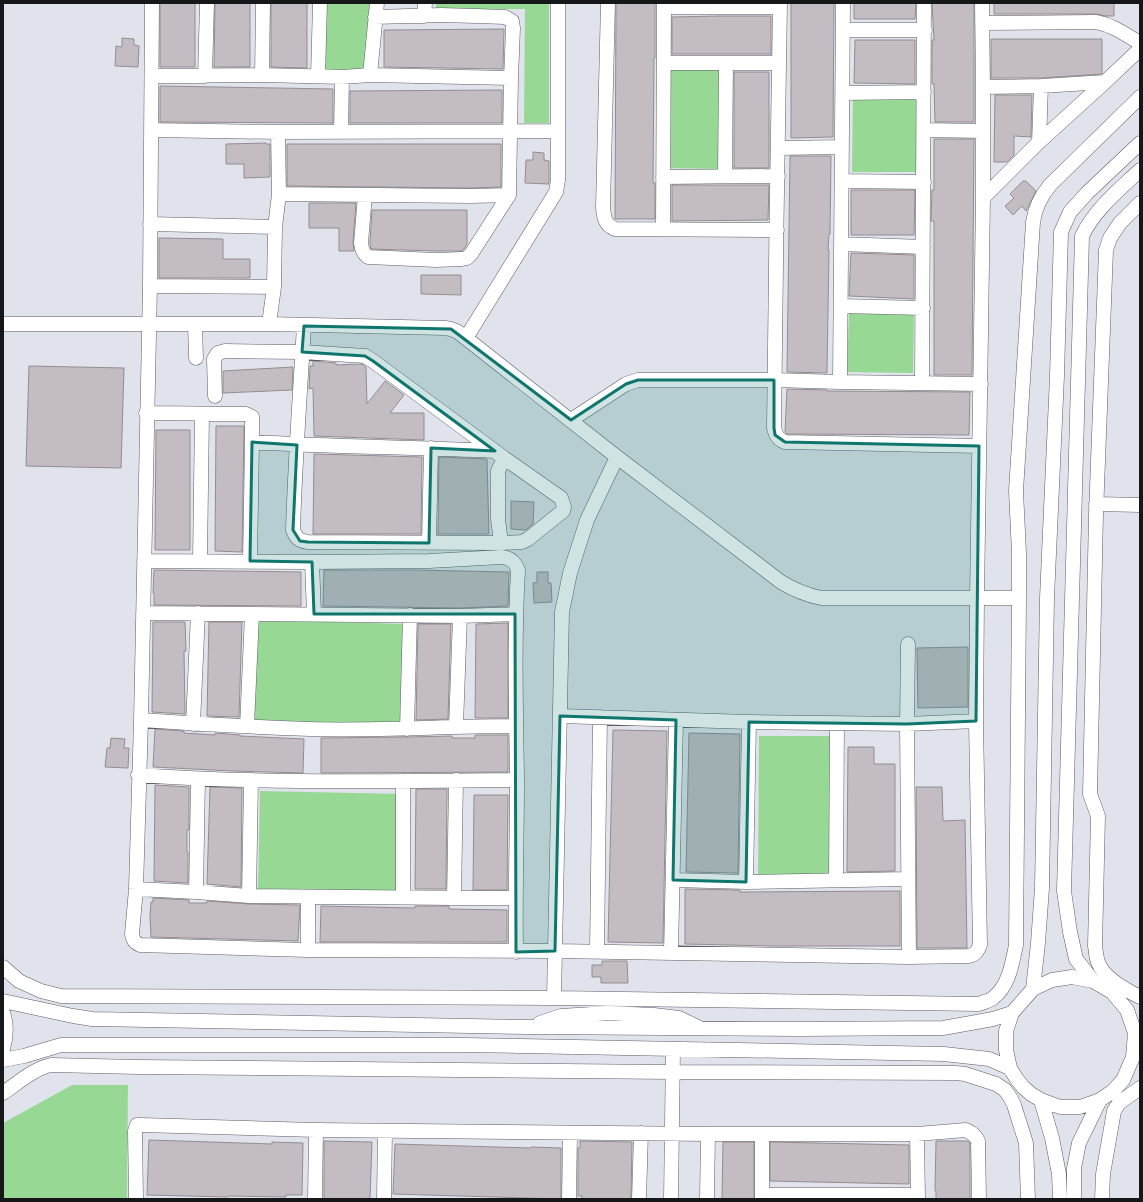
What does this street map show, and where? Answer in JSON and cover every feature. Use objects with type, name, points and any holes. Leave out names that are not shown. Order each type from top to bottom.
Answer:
[{"type":"street","points":[[152,3],[150,286],[146,413],[141,720],[138,775],[136,889],[132,934],[133,940],[140,945],[308,950],[555,951],[908,957],[974,955],[980,945],[976,721],[984,130],[982,3]]},
{"type":"street","points":[[205,76],[207,3]]},
{"type":"street","points":[[262,75],[263,3]]},
{"type":"street","points":[[318,76],[320,3]]},
{"type":"street","points":[[370,75],[377,3]]},
{"type":"street","points":[[466,338],[554,197],[558,187],[558,3]]},
{"type":"street","points":[[608,3],[603,207],[603,217],[605,223],[616,229],[777,230]]},
{"type":"street","points":[[840,382],[843,3]]},
{"type":"street","points":[[922,383],[924,3]]},
{"type":"street","points":[[663,229],[664,5],[780,5],[774,380],[775,435],[780,440],[785,442],[979,446]]},
{"type":"street","points":[[365,195],[361,243],[364,254],[368,257],[436,260],[462,259],[467,258],[472,254],[509,195],[513,28],[510,19],[505,17],[424,10],[375,17]]},
{"type":"street","points":[[982,23],[1104,23],[1112,26],[1140,43]]},
{"type":"street","points":[[843,30],[925,30]]},
{"type":"street","points":[[983,198],[1039,142],[1140,49]]},
{"type":"street","points":[[664,63],[779,63]]},
{"type":"street","points":[[725,176],[726,63]]},
{"type":"street","points":[[152,76],[262,75],[342,77],[370,75],[511,78]]},
{"type":"street","points":[[341,131],[342,77]]},
{"type":"street","points":[[983,86],[1041,86],[1105,82]]},
{"type":"street","points":[[1039,142],[1041,86]]},
{"type":"street","points":[[843,93],[924,92]]},
{"type":"street","points":[[3,967],[19,981],[41,991],[61,996],[554,998],[978,1004],[993,999],[1000,991],[1010,974],[1016,946],[1019,554],[1016,491],[1030,246],[1035,211],[1043,193],[1056,178],[1140,97]]},
{"type":"street","points":[[151,130],[278,132],[558,131]]},
{"type":"street","points":[[924,130],[984,130]]},
{"type":"street","points":[[269,324],[274,287],[275,227],[280,194],[278,132]]},
{"type":"street","points":[[1033,989],[1042,888],[1047,598],[1057,376],[1061,232],[1070,212],[1087,193],[1140,143]]},
{"type":"street","points":[[778,148],[842,147]]},
{"type":"street","points":[[1093,981],[1076,959],[1070,932],[1064,891],[1082,236],[1088,223],[1101,207],[1140,170]]},
{"type":"street","points":[[663,177],[778,176]]},
{"type":"street","points":[[842,181],[924,182]]},
{"type":"street","points":[[280,194],[509,195]]},
{"type":"street","points":[[1140,203],[1120,223],[1110,238],[1106,250],[1096,504],[1090,794],[1098,816],[1095,946],[1098,962],[1107,975],[1124,989],[1140,997]]},
{"type":"street","points":[[150,224],[275,227]]},
{"type":"street","points":[[841,244],[923,246]]},
{"type":"street","points":[[150,286],[274,287]]},
{"type":"street","points":[[840,306],[922,308]]},
{"type":"street","points":[[3,324],[269,324],[451,329],[466,338],[617,457],[781,582],[792,588],[821,598],[1019,598]]},
{"type":"street","points":[[195,324],[196,358]]},
{"type":"street","points":[[214,396],[214,359],[218,353],[225,351],[302,352],[365,356],[373,360],[560,498],[564,507],[563,511],[528,539],[522,542],[300,541],[293,530],[302,352],[304,326]]},
{"type":"street","points":[[571,420],[626,384],[638,380],[774,380],[981,384]]},
{"type":"street","points":[[146,413],[246,414],[252,417],[250,561]]},
{"type":"street","points":[[200,561],[202,414]]},
{"type":"street","points":[[252,442],[297,445],[431,448],[500,454]]},
{"type":"street","points":[[429,542],[431,448]]},
{"type":"street","points":[[500,454],[498,471],[498,519],[501,543]]},
{"type":"street","points":[[554,998],[562,612],[570,573],[587,520],[617,457]]},
{"type":"street","points":[[1096,504],[1140,505]]},
{"type":"street","points":[[144,561],[429,561],[502,557],[508,558],[516,564],[518,570],[516,614],[516,952]]},
{"type":"street","points":[[312,562],[314,614]]},
{"type":"street","points":[[143,613],[460,616],[516,614]]},
{"type":"street","points":[[193,724],[198,613]]},
{"type":"street","points":[[247,726],[252,614]]},
{"type":"street","points":[[407,729],[410,615]]},
{"type":"street","points":[[456,726],[460,616]]},
{"type":"street","points":[[908,644],[908,957]]},
{"type":"street","points":[[560,716],[749,722],[907,724],[976,721]]},
{"type":"street","points":[[597,952],[600,717]]},
{"type":"street","points":[[141,720],[193,724],[310,729],[407,729],[456,726],[516,726]]},
{"type":"street","points":[[671,953],[676,720]]},
{"type":"street","points":[[746,882],[749,722]]},
{"type":"street","points":[[836,880],[837,722]]},
{"type":"street","points":[[138,775],[198,779],[251,780],[517,780]]},
{"type":"street","points":[[196,892],[198,779]]},
{"type":"street","points":[[249,896],[251,780]]},
{"type":"street","points":[[454,898],[456,780]]},
{"type":"street","points":[[403,781],[403,897]]},
{"type":"street","points":[[673,880],[746,882],[907,879]]},
{"type":"street","points":[[136,889],[308,898],[515,898]]},
{"type":"street","points":[[308,898],[308,950]]},
{"type":"street","points":[[1127,1010],[1135,1033],[1134,1058],[1123,1080],[1113,1091],[1100,1100],[1080,1107],[1060,1107],[1041,1100],[1031,1094],[1023,1087],[1010,1068],[1006,1050],[1006,1031],[1012,1013],[1033,989],[1052,980],[1072,977],[1093,981],[1112,992],[1127,1010],[1140,1018]]},
{"type":"street","points":[[92,1019],[117,996]]},
{"type":"street","points":[[3,1000],[92,1019],[528,1027],[800,1029],[943,1028],[993,1019],[1012,1013]]},
{"type":"street","points":[[3,1013],[5,1019],[6,1040],[3,1049]]},
{"type":"street","points":[[3,1060],[24,1056],[61,1044],[464,1045],[944,1054],[989,1059],[1010,1068]]},
{"type":"street","points":[[138,1045],[138,1067]]},
{"type":"street","points":[[671,1199],[673,1049]]},
{"type":"street","points":[[3,1093],[36,1070],[51,1065],[673,1072],[956,1073],[987,1080],[1005,1090],[1010,1097],[1026,1143],[1028,1199]]},
{"type":"street","points":[[1123,1080],[1140,1070]]},
{"type":"street","points":[[1102,1199],[1103,1174],[1114,1111],[1119,1103],[1140,1088]]},
{"type":"street","points":[[1041,1100],[1052,1138],[1059,1174],[1060,1199]]},
{"type":"street","points":[[1074,1199],[1074,1168],[1079,1143],[1100,1100]]},
{"type":"street","points":[[136,1199],[134,1131],[137,1126],[316,1130],[672,1134],[917,1134],[966,1130],[976,1136],[978,1141],[979,1199]]},
{"type":"street","points":[[314,1199],[316,1130]]},
{"type":"street","points":[[384,1199],[385,1131]]},
{"type":"street","points":[[569,1199],[570,1133]]},
{"type":"street","points":[[639,1199],[640,1133]]},
{"type":"street","points":[[707,1199],[708,1134]]},
{"type":"street","points":[[762,1134],[762,1197],[918,1197],[917,1134]]},
{"type":"highlighted area","points":[[304,326],[451,329],[571,420],[626,384],[638,380],[774,380],[775,435],[785,442],[979,446],[976,721],[907,724],[749,722],[746,882],[673,880],[676,720],[560,716],[555,951],[516,952],[515,614],[314,614],[312,562],[250,561],[252,442],[297,445],[293,530],[300,541],[308,542],[429,543],[431,448],[495,451],[365,356],[302,352]]},
{"type":"green space","points":[[323,3],[370,3],[369,74],[322,73]]},
{"type":"green space","points":[[436,3],[549,3],[549,123],[524,123],[525,9],[436,9]]},
{"type":"green space","points":[[669,67],[720,68],[718,169],[667,168]]},
{"type":"green space","points":[[853,96],[917,96],[916,172],[852,172]]},
{"type":"green space","points":[[849,311],[914,312],[913,373],[847,372]]},
{"type":"green space","points":[[256,620],[407,624],[404,725],[253,721]]},
{"type":"green space","points":[[759,736],[834,736],[833,877],[758,877]]},
{"type":"green space","points":[[260,791],[401,794],[399,892],[258,889]]},
{"type":"green space","points":[[72,1085],[128,1085],[127,1199],[3,1199],[3,1123]]},
{"type":"building","points":[[160,3],[195,3],[195,67],[160,67]]},
{"type":"building","points":[[215,3],[250,3],[250,67],[214,67]]},
{"type":"building","points":[[271,3],[307,3],[307,68],[271,67]]},
{"type":"building","points":[[616,3],[655,3],[653,183],[655,183],[655,219],[615,219]]},
{"type":"building","points":[[791,3],[834,3],[833,137],[791,138]]},
{"type":"building","points":[[854,3],[916,3],[915,19],[854,19]]},
{"type":"building","points":[[932,3],[974,3],[974,122],[935,122],[934,84],[932,84],[932,40],[934,40]]},
{"type":"building","points":[[994,3],[1114,3],[1114,16],[1096,14],[994,14]]},
{"type":"building","points":[[771,16],[771,54],[672,54],[672,17]]},
{"type":"building","points":[[504,29],[503,69],[384,67],[384,30]]},
{"type":"building","points":[[122,38],[134,39],[134,45],[139,46],[138,67],[115,66],[116,46],[122,47]]},
{"type":"building","points":[[991,39],[1102,39],[1102,74],[1041,78],[991,78]]},
{"type":"building","points":[[855,40],[915,40],[915,84],[854,83]]},
{"type":"building","points":[[734,72],[769,72],[769,168],[734,168]]},
{"type":"building","points":[[160,86],[333,89],[333,123],[160,122]]},
{"type":"building","points":[[502,90],[502,123],[350,123],[350,91]]},
{"type":"building","points":[[995,95],[1032,95],[1031,137],[1014,136],[1014,155],[1007,162],[994,162]]},
{"type":"building","points":[[934,139],[974,139],[972,375],[934,375],[934,221],[931,221],[932,190],[934,190]]},
{"type":"building","points":[[226,144],[270,144],[270,177],[244,178],[244,164],[226,164]]},
{"type":"building","points":[[287,144],[501,144],[501,187],[287,186]]},
{"type":"building","points":[[533,152],[544,153],[544,160],[549,161],[549,184],[525,183],[526,160],[533,160]]},
{"type":"building","points":[[790,156],[831,156],[830,234],[828,250],[827,373],[787,372]]},
{"type":"building","points":[[1023,181],[1026,181],[1036,191],[1026,211],[1022,206],[1013,215],[1005,206],[1014,198],[1010,194]]},
{"type":"building","points":[[672,185],[769,185],[768,220],[672,221]]},
{"type":"building","points":[[851,190],[915,190],[914,235],[851,235]]},
{"type":"building","points":[[309,203],[356,203],[353,242],[354,251],[339,251],[339,228],[309,228]]},
{"type":"building","points":[[372,210],[467,210],[467,244],[461,251],[371,249]]},
{"type":"building","points":[[159,238],[223,239],[223,259],[250,259],[250,278],[159,278]]},
{"type":"building","points":[[851,253],[914,255],[914,299],[849,296]]},
{"type":"building","points":[[421,275],[461,275],[461,295],[421,294]]},
{"type":"building","points":[[313,361],[336,363],[336,365],[362,364],[366,367],[367,404],[385,381],[404,395],[390,413],[424,413],[424,440],[314,436],[313,388],[309,389],[310,366],[313,366]]},
{"type":"building","points":[[29,366],[124,368],[121,468],[26,466]]},
{"type":"building","points":[[293,367],[292,390],[223,393],[223,371]]},
{"type":"building","points":[[787,389],[827,391],[970,392],[969,435],[787,434],[785,432]]},
{"type":"building","points":[[216,426],[244,426],[242,552],[215,551]]},
{"type":"building","points":[[156,430],[190,430],[190,550],[155,550]]},
{"type":"building","points":[[314,454],[422,457],[421,534],[313,534]]},
{"type":"building","points":[[439,457],[487,459],[489,534],[438,534]]},
{"type":"building","points":[[511,501],[534,502],[533,524],[526,530],[511,529]]},
{"type":"building","points":[[154,570],[301,572],[301,606],[154,605]]},
{"type":"building","points":[[324,570],[509,572],[508,606],[460,608],[323,606]]},
{"type":"building","points":[[537,572],[548,572],[548,583],[551,583],[552,602],[534,603],[533,583],[537,582]]},
{"type":"building","points":[[153,622],[185,622],[185,714],[152,712]]},
{"type":"building","points":[[209,622],[242,622],[239,717],[207,716]]},
{"type":"building","points":[[508,623],[508,718],[475,718],[476,624]]},
{"type":"building","points":[[418,624],[451,624],[448,719],[416,720]]},
{"type":"building","points":[[968,647],[968,707],[918,708],[917,648]]},
{"type":"building","points":[[155,729],[184,731],[184,733],[215,735],[215,733],[240,736],[304,739],[303,773],[153,767]]},
{"type":"building","points":[[613,730],[667,731],[663,943],[608,942]]},
{"type":"building","points":[[689,733],[740,734],[738,873],[686,872]]},
{"type":"building","points":[[475,735],[508,735],[508,772],[321,773],[321,738],[452,736],[452,738],[475,738]]},
{"type":"building","points":[[111,738],[125,739],[124,748],[129,748],[128,768],[105,767],[107,748],[110,748]]},
{"type":"building","points":[[848,747],[874,747],[874,764],[895,764],[895,871],[847,872]]},
{"type":"building","points":[[155,785],[189,787],[189,830],[187,830],[188,883],[154,881]]},
{"type":"building","points":[[210,787],[242,788],[241,887],[207,884]]},
{"type":"building","points":[[916,787],[942,787],[943,821],[965,820],[967,948],[917,948]]},
{"type":"building","points":[[416,789],[447,789],[446,889],[415,889]]},
{"type":"building","points":[[474,795],[508,795],[507,890],[473,890]]},
{"type":"building","points":[[685,889],[740,890],[740,892],[900,891],[900,946],[685,944]]},
{"type":"building","points":[[153,898],[189,900],[189,903],[207,903],[207,901],[300,905],[298,941],[151,937],[150,916],[151,902],[153,902]]},
{"type":"building","points":[[321,906],[415,908],[415,906],[449,906],[449,909],[507,910],[507,942],[320,942]]},
{"type":"building","points":[[602,961],[627,961],[628,983],[601,983],[601,977],[592,977],[592,965],[602,965]]},
{"type":"building","points":[[149,1140],[272,1144],[272,1142],[303,1143],[302,1195],[286,1195],[286,1197],[228,1197],[147,1195]]},
{"type":"building","points":[[324,1141],[372,1142],[370,1199],[324,1199]]},
{"type":"building","points":[[580,1141],[632,1142],[631,1199],[582,1199],[582,1196],[578,1196],[578,1148],[580,1148]]},
{"type":"building","points":[[936,1141],[968,1141],[970,1143],[970,1199],[936,1199]]},
{"type":"building","points":[[723,1142],[754,1142],[754,1199],[722,1199]]},
{"type":"building","points":[[770,1142],[909,1145],[909,1184],[770,1181]]},
{"type":"building","points":[[395,1144],[561,1148],[561,1199],[393,1194]]}]
